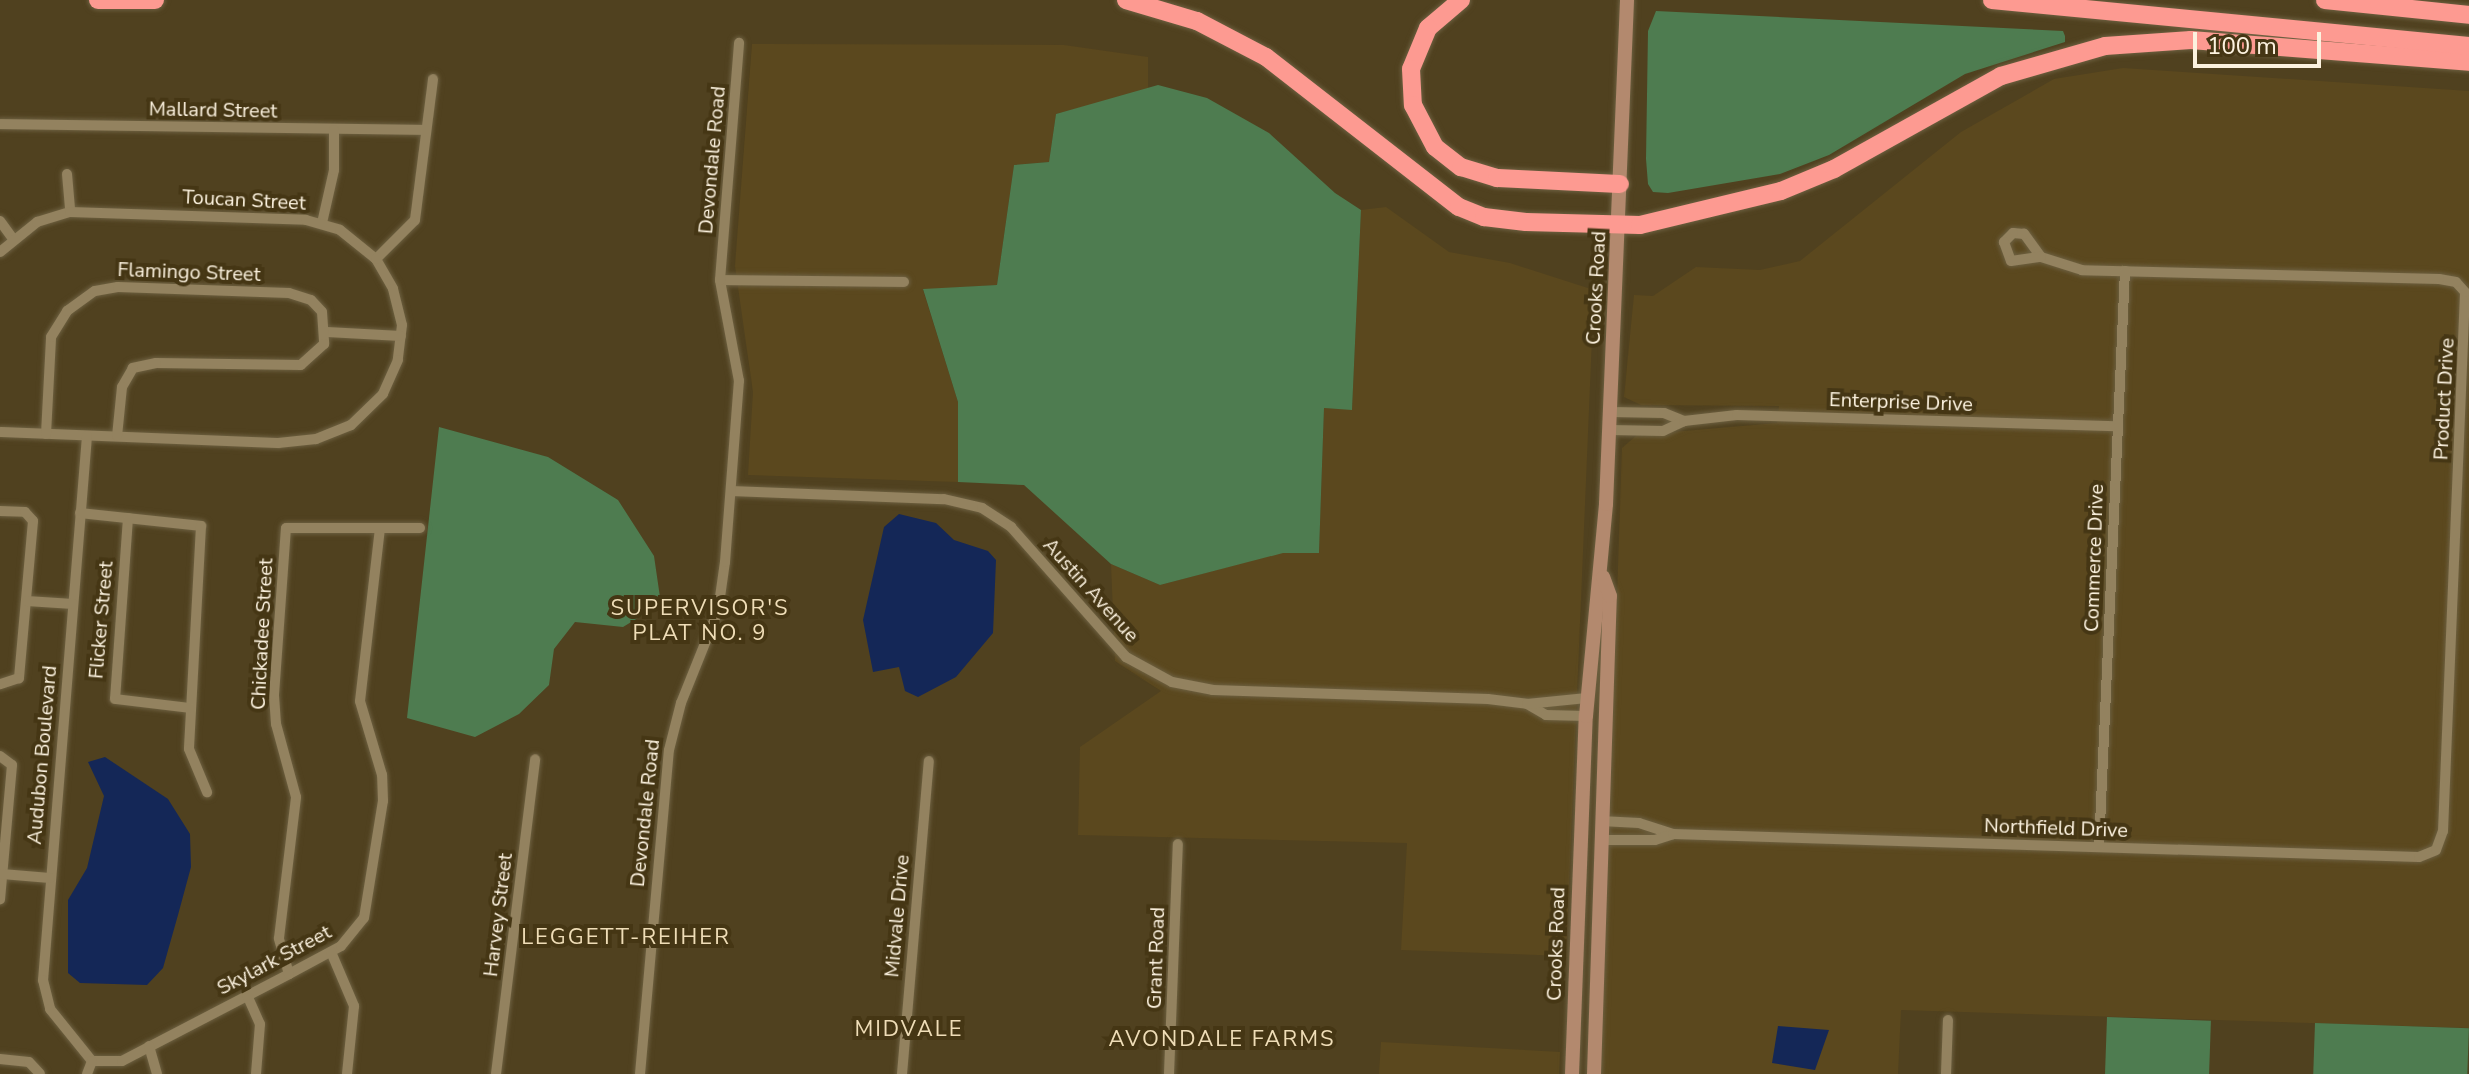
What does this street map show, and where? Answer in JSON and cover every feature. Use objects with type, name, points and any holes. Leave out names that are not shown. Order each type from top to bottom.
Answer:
[{"type":"highway","points":[[98,0],[155,0]]},
{"type":"highway","points":[[1126,0],[1197,21],[1266,57],[1459,207],[1509,221],[1619,225],[1650,223],[1797,186],[1992,80],[2105,46],[2191,40],[2469,62]]},
{"type":"highway","points":[[1461,0],[1428,28],[1411,69],[1416,117],[1435,147],[1461,167],[1497,178],[1620,184]]},
{"type":"highway","points":[[1992,0],[2469,46]]},
{"type":"highway","points":[[2325,0],[2469,15]]},
{"type":"highway","points":[[2362,0],[2407,8]]},
{"type":"main road","name":"Crooks Road","points":[[1594,1074],[1610,596],[1603,577],[1626,5]]},
{"type":"main road","name":"Crooks Road","points":[[1572,1074],[1587,698],[1594,595],[1603,577]]},
{"type":"main road","points":[[1587,698],[1598,702],[1605,720]]},
{"type":"main road","points":[[1581,819],[1589,836],[1601,840]]},
{"type":"main road","points":[[1577,899],[1593,901],[1598,914]]},
{"type":"street","name":"Devondale Road","points":[[640,1074],[669,750],[681,703],[718,611],[731,491],[738,366],[720,280],[739,43]]},
{"type":"street","points":[[376,259],[415,220],[433,79]]},
{"type":"street","name":"Mallard Street","points":[[0,124],[426,130]]},
{"type":"street","points":[[322,223],[334,170],[334,130]]},
{"type":"street","points":[[67,174],[70,212]]},
{"type":"street","name":"Toucan Street","points":[[0,252],[37,222],[70,212],[322,223],[352,238],[376,259],[398,304],[401,336],[395,371],[383,394],[351,425],[330,435],[278,443],[0,432]]},
{"type":"street","points":[[0,221],[13,239]]},
{"type":"street","points":[[2041,257],[2060,267],[2125,271]]},
{"type":"street","name":"Commerce Drive","points":[[2099,847],[2125,271]]},
{"type":"street","name":"Product Drive","points":[[2125,271],[2439,279],[2456,282],[2465,292],[2443,820],[2436,850]]},
{"type":"street","points":[[720,280],[904,282]]},
{"type":"street","name":"Flamingo Street","points":[[46,434],[51,337],[67,311],[95,291],[118,287],[289,293],[317,305],[327,332]]},
{"type":"street","points":[[117,436],[122,387],[133,368],[156,363],[301,365],[319,351],[327,332],[401,336]]},
{"type":"street","name":"Enterprise Drive","points":[[1611,412],[1664,413],[1684,421]]},
{"type":"street","name":"Enterprise Drive","points":[[1610,430],[1663,431],[1684,421],[1767,415],[2117,426]]},
{"type":"street","name":"Audubon Boulevard","points":[[87,436],[50,878],[46,1000],[99,1066]]},
{"type":"street","name":"Austin Avenue","points":[[731,491],[944,499],[982,508],[1011,527],[1126,657],[1172,682],[1213,690],[1527,704],[1547,698],[1587,698]]},
{"type":"street","points":[[0,511],[25,512],[33,521],[19,678],[0,684]]},
{"type":"street","points":[[80,513],[201,526],[190,758],[207,792]]},
{"type":"street","name":"Flicker Street","points":[[128,518],[115,699],[190,708]]},
{"type":"street","name":"Chickadee Street","points":[[289,974],[279,938],[295,785],[276,724],[274,695],[286,528],[380,529]]},
{"type":"street","points":[[380,529],[420,528]]},
{"type":"street","name":"Skylark Street","points":[[99,1066],[122,1061],[331,952],[353,936],[368,910],[382,811],[382,775],[360,701],[380,529]]},
{"type":"street","points":[[27,601],[73,604]]},
{"type":"street","name":"Austin Avenue","points":[[1527,704],[1546,715],[1586,716]]},
{"type":"street","points":[[0,756],[12,765],[0,899]]},
{"type":"street","name":"Harvey Street","points":[[496,1074],[535,759]]},
{"type":"street","name":"Midvale Drive","points":[[902,1074],[929,761]]},
{"type":"street","name":"Northfield Drive","points":[[1601,821],[1639,823],[1673,834],[2419,857],[2436,850]]},
{"type":"street","name":"Northfield Drive","points":[[1601,840],[1655,840],[1673,834]]},
{"type":"street","name":"Grant Road","points":[[1169,1074],[1178,844]]},
{"type":"street","points":[[2,874],[50,878]]},
{"type":"street","points":[[331,952],[354,1006],[347,1074]]},
{"type":"street","points":[[247,995],[260,1024],[256,1074]]},
{"type":"street","points":[[1946,1074],[1948,1020]]},
{"type":"street","points":[[149,1046],[157,1074]]},
{"type":"street","points":[[0,1059],[29,1062],[40,1074]]},
{"type":"street","points":[[87,1074],[99,1066]]},
{"type":"shaded area","points":[[752,44],[1064,45],[1148,57],[1148,90],[1056,114],[1049,162],[1014,165],[997,285],[923,290],[958,402],[958,482],[748,475],[753,392],[735,266]]},
{"type":"shaded area","points":[[2123,68],[2469,91],[2469,1028],[1901,1010],[1898,1074],[1601,1074],[1622,448],[1637,435],[1777,423],[1779,406],[1641,405],[1624,397],[1634,295],[1653,296],[1696,267],[1760,270],[1800,261],[1961,132],[2054,79]]},
{"type":"shaded area","points":[[1386,207],[1449,252],[1510,263],[1594,290],[1566,956],[1401,950],[1407,843],[1078,835],[1080,747],[1161,691],[1115,661],[1111,564],[1160,585],[1283,552],[1319,552],[1324,408],[1352,409],[1361,210]]},
{"type":"shaded area","points":[[1381,1042],[1560,1052],[1559,1074],[1379,1074]]},
{"type":"green space","points":[[1656,11],[2063,31],[2065,42],[1965,74],[1829,155],[1780,174],[1668,193],[1653,192],[1648,184],[1646,159],[1648,31]]},
{"type":"green space","points":[[1158,85],[1207,98],[1269,133],[1335,193],[1361,210],[1352,410],[1324,408],[1319,553],[1283,553],[1160,585],[1111,564],[1024,485],[958,482],[958,402],[923,289],[997,285],[1014,165],[1049,162],[1056,114]]},
{"type":"green space","points":[[439,427],[548,457],[618,500],[654,556],[661,604],[623,627],[575,622],[554,649],[549,685],[519,714],[475,737],[407,718]]},
{"type":"green space","points":[[2107,1017],[2211,1021],[2209,1074],[2105,1074]]},
{"type":"green space","points":[[2315,1023],[2469,1028],[2467,1074],[2313,1074]]},
{"type":"water","points":[[899,514],[936,523],[954,540],[988,551],[996,560],[993,633],[956,677],[918,697],[905,691],[899,667],[873,672],[863,620],[884,527]]},
{"type":"water","points":[[105,757],[168,799],[190,834],[191,867],[163,968],[147,985],[80,983],[68,973],[68,900],[87,868],[104,796],[88,762]]},
{"type":"water","points":[[1778,1026],[1829,1030],[1815,1070],[1772,1063]]},
{"type":"district","name":"SUPERVISOR'S PLAT NO. 9","points":[[700,620]]},
{"type":"district","name":"LEGGETT-REIHER","points":[[626,938]]},
{"type":"district","name":"MIDVALE","points":[[909,1030]]},
{"type":"district","name":"AVONDALE FARMS","points":[[1222,1040]]}]
